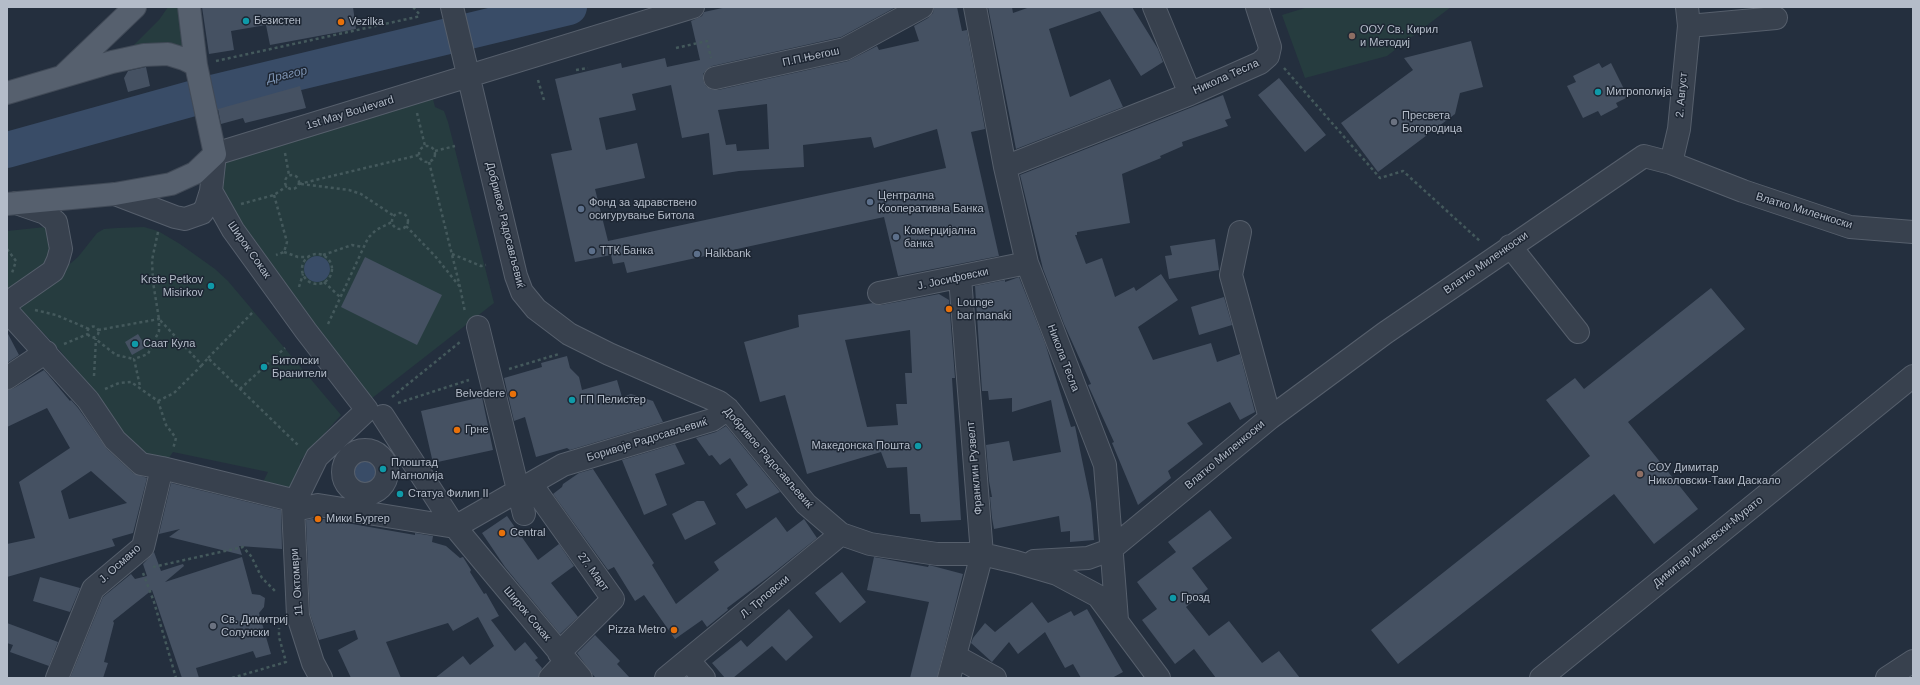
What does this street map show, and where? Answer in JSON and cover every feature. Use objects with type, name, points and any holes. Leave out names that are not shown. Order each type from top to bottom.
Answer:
[{"type":"main road","points":[[63,76],[135,7]]},
{"type":"main road","points":[[189,7],[202,67],[206,112],[215,154]]},
{"type":"main road","points":[[7,93],[112,62],[144,55],[168,54],[202,67]]},
{"type":"main road","name":"1st May Boulevard","points":[[12,204],[115,194],[171,184],[195,173],[215,154]]},
{"type":"street","name":"1st May Boulevard","points":[[215,154],[466,66],[693,7]]},
{"type":"street","name":"П.П.Његош","points":[[715,78],[845,49],[922,7]]},
{"type":"street","name":"Никола Тесла","points":[[975,7],[1005,167],[1027,263],[1105,465],[1110,550],[1117,620]]},
{"type":"street","points":[[1154,7],[1190,94]]},
{"type":"street","points":[[1257,7],[1270,47],[1269,54]]},
{"type":"street","name":"Добривое Радосављевиќ","points":[[453,9],[516,276],[522,292],[536,309],[569,334],[609,354],[719,402],[728,409],[806,504],[841,534],[870,544],[937,554],[982,554],[1057,574],[1098,596],[1117,620]]},
{"type":"street","name":"2. Август","points":[[1671,163],[1679,129],[1688,16],[1776,18]]},
{"type":"street","name":"Никола Тесла","points":[[1005,167],[1190,94],[1260,63],[1269,54]]},
{"type":"street","points":[[115,194],[185,219],[202,213],[211,191],[215,154]]},
{"type":"street","name":"Влатко Миленкоски","points":[[1110,550],[1270,418],[1385,333],[1644,156],[1671,163],[1743,191],[1850,227],[1913,232]]},
{"type":"street","name":"Широк Сокак","points":[[211,191],[233,230],[306,331],[383,407],[401,444],[455,527],[581,678]]},
{"type":"street","points":[[7,303],[52,271],[58,260],[61,249],[56,222],[46,213],[12,204]]},
{"type":"street","points":[[1240,232],[1231,275],[1270,418]]},
{"type":"street","points":[[1503,251],[1578,332]]},
{"type":"street","name":"Ј. Јосифовски","points":[[879,293],[960,278],[1027,263]]},
{"type":"street","name":"Франклин Рузвелт","points":[[949,678],[982,554],[960,278]]},
{"type":"street","points":[[7,311],[46,352],[88,400],[115,440],[141,464],[162,468],[298,505],[358,502],[455,527]]},
{"type":"street","points":[[469,326],[490,374],[530,492],[524,514]]},
{"type":"street","points":[[7,378],[46,352]]},
{"type":"street","name":"Димитар Илиевски-Мурато","points":[[1541,678],[1913,376]]},
{"type":"street","points":[[298,505],[317,457],[383,407]]},
{"type":"street","name":"Боривоје Радосављевиќ","points":[[455,527],[530,492],[563,465],[712,420],[728,409]]},
{"type":"street","points":[[382,457],[401,444]]},
{"type":"street","points":[[370,450],[382,457],[388,470],[384,483],[374,492],[358,502],[354,492],[346,484],[342,472],[335,464],[346,460],[356,451],[370,450]]},
{"type":"street","name":"Ј. Османо","points":[[57,678],[93,589],[143,547],[162,468]]},
{"type":"street","name":"27. Март","points":[[530,492],[613,599],[562,657]]},
{"type":"street","name":"11. Октомври","points":[[298,505],[298,616],[313,663],[321,678]]},
{"type":"street","name":"Л. Трповски","points":[[666,678],[689,661],[841,534]]},
{"type":"street","points":[[1016,562],[1088,558],[1110,550]]},
{"type":"street","points":[[1117,620],[1159,678]]},
{"type":"street","points":[[955,656],[995,678]]},
{"type":"street","points":[[550,678],[562,657]]},
{"type":"street","points":[[689,661],[704,678]]},
{"type":"street","points":[[1887,678],[1913,661]]},
{"type":"path","points":[[202,67],[421,16],[414,7]]},
{"type":"path","points":[[676,48],[707,41],[715,78]]},
{"type":"path","points":[[1269,54],[1380,178],[1403,171],[1503,251]]},
{"type":"path","points":[[576,70],[588,68]]},
{"type":"path","points":[[538,80],[544,100]]},
{"type":"path","points":[[417,112],[425,146]]},
{"type":"path","points":[[419,155],[420,150],[425,146],[432,147],[435,151]]},
{"type":"path","points":[[435,151],[455,146]]},
{"type":"path","points":[[429,162],[435,156],[435,151]]},
{"type":"path","points":[[284,153],[289,175]]},
{"type":"path","points":[[419,155],[424,161],[429,162]]},
{"type":"path","points":[[286,186],[294,188],[299,184],[419,155]]},
{"type":"path","points":[[383,407],[469,326],[429,162]]},
{"type":"path","points":[[286,186],[285,180],[289,175],[294,174],[298,177],[299,184]]},
{"type":"path","points":[[299,184],[349,190],[372,200],[394,216]]},
{"type":"path","points":[[238,204],[274,195],[286,186]]},
{"type":"path","points":[[274,195],[287,242],[284,252]]},
{"type":"path","points":[[327,326],[368,238],[376,230],[392,222],[394,216],[400,213],[404,214],[408,221],[406,226],[402,229],[396,229],[392,222]]},
{"type":"path","points":[[406,226],[435,256],[460,287]]},
{"type":"path","points":[[88,334],[116,356],[134,359],[148,354],[159,331],[152,260],[158,231]]},
{"type":"path","points":[[270,258],[284,252],[298,257],[309,257],[318,254],[322,255],[352,245],[363,247]]},
{"type":"path","points":[[7,249],[16,261],[11,276]]},
{"type":"path","points":[[451,253],[481,266],[486,265]]},
{"type":"path","points":[[298,257],[303,265],[302,269],[306,278],[314,283],[324,282],[332,270],[330,261],[322,255]]},
{"type":"path","points":[[303,265],[309,257]]},
{"type":"path","points":[[324,282],[340,297]]},
{"type":"path","points":[[30,309],[45,312],[89,329],[95,326],[98,330]]},
{"type":"path","points":[[158,401],[174,393],[254,311]]},
{"type":"path","points":[[98,330],[159,319]]},
{"type":"path","points":[[159,319],[202,365]]},
{"type":"path","points":[[88,334],[89,329]]},
{"type":"path","points":[[88,400],[95,371],[94,338],[97,335],[98,330]]},
{"type":"path","points":[[46,352],[88,334]]},
{"type":"path","points":[[240,389],[285,348]]},
{"type":"path","points":[[383,407],[561,353],[560,358]]},
{"type":"path","points":[[208,358],[300,448]]},
{"type":"path","points":[[134,359],[140,387]]},
{"type":"path","points":[[88,400],[109,387],[119,383],[130,382],[140,387],[158,401],[166,425],[176,438],[173,452],[162,468]]},
{"type":"path","points":[[150,568],[242,547],[251,556],[262,578],[277,594]]},
{"type":"path","points":[[142,570],[154,602],[176,678]]},
{"type":"path","points":[[232,678],[286,662],[279,637],[279,623]]},
{"type":"green space","points":[[168,7],[181,7],[183,47],[152,46],[131,48],[159,20]]},
{"type":"green space","name":"ООУ Св. Кирил и Методиј","points":[[1308,7],[1451,7],[1387,56],[1305,78],[1282,15]]},
{"type":"green space","points":[[430,88],[435,107],[444,111],[448,122],[494,303],[371,399],[211,191],[215,154]]},
{"type":"green space","points":[[55,226],[58,250],[7,302],[7,231]]},
{"type":"green space","points":[[144,227],[158,231],[180,244],[215,269],[228,281],[341,415],[300,461],[300,470],[290,487],[282,490],[263,482],[268,472],[173,452],[162,468],[141,464],[146,453],[121,433],[91,388],[57,347],[25,314],[7,305],[64,269],[78,257],[97,233],[104,229]]},
{"type":"water","points":[[317,256],[326,260],[330,269],[326,278],[317,282],[308,278],[304,269],[308,260]]},
{"type":"water","points":[[364,457],[374,461],[378,471],[374,481],[364,485],[354,481],[350,471],[354,461]]},
{"type":"building","points":[[202,7],[353,7],[356,29],[270,45],[266,25],[231,31],[234,50],[209,54]]},
{"type":"building","points":[[727,7],[896,7],[841,37],[712,66],[703,74],[703,80],[706,86],[712,90],[718,90],[848,61],[877,46],[879,50],[919,41],[914,26],[928,18],[933,13],[934,7],[957,7],[962,31],[967,30],[985,129],[971,132],[999,256],[898,276],[884,217],[627,273],[624,262],[613,264],[611,255],[575,262],[551,154],[572,150],[555,79],[621,63],[622,68],[665,58],[667,67],[700,60],[691,21],[702,16],[704,12]],"holes":[[[671,85],[682,138],[709,133],[713,175],[739,171],[804,167],[803,145],[871,137],[874,148],[937,129],[946,168],[608,241],[595,189],[645,178],[637,143],[606,150],[599,118],[636,110],[632,94]],[[767,104],[769,149],[737,151],[736,144],[726,145],[718,110]]]},
{"type":"building","points":[[988,7],[1012,7],[1013,13],[1030,7],[1132,7],[1158,49],[1163,62],[1141,76],[1100,11],[1049,29],[1070,97],[1110,79],[1123,107],[1016,149]]},
{"type":"building","name":"Пресвета Богородица","points":[[1471,41],[1483,87],[1460,93],[1455,114],[1378,172],[1341,123],[1413,70],[1404,58]]},
{"type":"building","name":"Митрополија","points":[[1599,63],[1602,68],[1611,63],[1628,97],[1616,103],[1618,107],[1601,116],[1598,111],[1583,118],[1567,86],[1576,82],[1573,76]]},
{"type":"building","points":[[146,67],[150,86],[128,92],[124,78],[128,71]]},
{"type":"building","points":[[1279,78],[1326,135],[1305,152],[1258,95]]},
{"type":"building","points":[[300,86],[306,108],[245,123],[243,118],[221,124],[218,109]]},
{"type":"building","points":[[1223,95],[1231,118],[1225,120],[1228,126],[1182,142],[1183,146],[1160,156],[1161,158],[1122,174],[1130,223],[1077,232],[1077,235],[1075,235],[1086,264],[1102,258],[1115,297],[1134,287],[1136,291],[1161,274],[1178,300],[1138,327],[1153,360],[1211,343],[1217,362],[1240,354],[1255,412],[1240,420],[1230,402],[1187,423],[1203,444],[1168,471],[1171,478],[1138,505],[1112,443],[1114,442],[1088,385],[1091,384],[1064,324],[1043,269],[1020,175]]},
{"type":"building","points":[[1215,239],[1219,270],[1169,279],[1165,256],[1172,255],[1170,246]]},
{"type":"building","points":[[365,257],[442,295],[417,345],[341,307]]},
{"type":"building","points":[[1019,277],[1045,343],[1071,427],[1075,426],[1091,503],[1094,540],[1070,542],[1070,531],[1061,532],[1059,516],[994,529],[986,445],[1009,441],[1013,461],[1061,452],[1051,400],[1012,412],[1012,398],[989,400],[988,391],[982,391],[975,286],[1005,280],[1005,282]]},
{"type":"building","points":[[1711,288],[1745,329],[1628,422],[1698,509],[1654,544],[1614,494],[1398,664],[1371,630],[1590,456],[1546,400],[1575,378],[1584,389]]},
{"type":"building","points":[[939,294],[949,300],[955,378],[952,378],[961,520],[921,522],[920,514],[910,514],[907,467],[887,468],[881,452],[807,474],[785,395],[760,402],[744,342],[799,327],[798,315],[873,303],[881,305]],"holes":[[[910,330],[912,373],[905,373],[907,404],[896,404],[898,425],[867,427],[845,340]]]},
{"type":"building","points":[[1224,297],[1232,325],[1199,335],[1191,307]]},
{"type":"building","points":[[7,332],[19,355],[7,363]]},
{"type":"building","name":"Саат Кула","points":[[138,334],[146,347],[132,355],[125,342]]},
{"type":"building","name":"ГП Пелистер","points":[[567,356],[570,368],[579,377],[582,390],[617,380],[622,397],[631,394],[653,401],[663,422],[570,450],[567,448],[536,457],[525,417],[514,421],[504,378],[542,367],[541,363]]},
{"type":"building","points":[[44,370],[70,401],[71,400],[78,408],[107,449],[133,473],[147,478],[133,533],[112,539],[115,546],[7,577],[7,544],[35,538],[19,482],[70,448],[47,408],[7,427],[7,390],[14,388]],"holes":[[[91,471],[127,503],[69,519],[61,491]]]},
{"type":"building","name":"Грне","points":[[482,397],[493,450],[433,463],[421,411]]},
{"type":"building","points":[[726,426],[780,492],[746,509],[736,494],[748,485],[730,458],[720,465],[712,455],[709,456],[696,438],[716,432]]},
{"type":"building","points":[[675,444],[685,464],[655,474],[667,505],[644,515],[622,460]]},
{"type":"building","points":[[593,469],[654,563],[652,565],[676,604],[719,570],[714,562],[776,517],[787,532],[804,519],[817,538],[727,608],[728,610],[707,627],[702,620],[675,639],[644,595],[635,601],[614,567],[608,570],[553,494],[562,487],[563,484],[579,473]]},
{"type":"building","points":[[171,483],[281,510],[282,549],[239,546],[242,555],[169,537],[180,529],[159,534]]},
{"type":"building","points":[[697,501],[704,501],[716,524],[685,540],[672,514]]},
{"type":"building","name":"Грозд","points":[[1210,510],[1232,538],[1192,568],[1208,589],[1186,607],[1209,636],[1229,621],[1262,663],[1279,651],[1300,678],[1216,678],[1194,649],[1175,664],[1142,620],[1157,609],[1137,582],[1176,552],[1168,542]]},
{"type":"building","points":[[507,516],[538,560],[559,544],[574,566],[551,583],[578,617],[560,634],[505,567],[482,533]]},
{"type":"building","points":[[318,518],[415,535],[415,533],[433,536],[432,542],[446,546],[460,558],[463,557],[471,570],[470,572],[484,594],[486,593],[499,616],[491,620],[515,651],[525,642],[538,658],[535,660],[542,668],[538,677],[435,678],[463,656],[470,665],[494,646],[478,617],[453,631],[448,623],[386,642],[401,678],[351,678],[338,650],[358,639],[355,630],[319,640],[310,614],[306,520]]},
{"type":"building","name":"Св. Димитриј Солунски","points":[[154,552],[161,571],[183,564],[184,566],[165,582],[242,557],[252,594],[260,595],[265,598],[264,607],[259,613],[271,654],[256,658],[253,651],[196,668],[199,678],[182,678],[152,590],[113,621],[114,623],[104,662],[108,663],[103,678],[70,678],[103,597],[131,574],[135,579],[147,576],[143,564]]},
{"type":"building","points":[[874,557],[928,567],[929,565],[963,574],[937,678],[910,678],[929,602],[867,590]]},
{"type":"building","points":[[842,572],[866,602],[840,623],[815,593]]},
{"type":"building","points":[[40,577],[80,588],[70,612],[33,601]]},
{"type":"building","points":[[1032,602],[1048,623],[1071,611],[1074,616],[1087,609],[1123,672],[1112,678],[1081,678],[1073,664],[1065,668],[1045,632],[1018,654],[1009,642],[992,662],[971,643],[973,638],[985,623],[995,632]]},
{"type":"building","points":[[789,609],[813,637],[786,661],[772,646],[733,678],[725,678],[712,663],[741,640],[747,647]]},
{"type":"building","points":[[7,623],[58,642],[49,666],[10,652],[13,645],[7,643]]},
{"type":"building","points":[[595,635],[620,661],[617,664],[630,678],[596,678],[593,675],[577,653]]},
{"type":"waterway","name":"Драгор","points":[[7,150],[212,93],[569,7]]},
{"type":"place","name":"Безистен","points":[[246,21]]},
{"type":"place","name":"Vezilka","points":[[341,22]]},
{"type":"place","name":"ООУ Св. Кирил и Методиј","points":[[1352,36]]},
{"type":"place","name":"Митрополија","points":[[1598,92]]},
{"type":"place","name":"Пресвета Богородица","points":[[1394,122]]},
{"type":"place","name":"Централна Кооперативна Банка","points":[[870,202]]},
{"type":"place","name":"Фонд за здравствено осигурување Битола","points":[[581,209]]},
{"type":"place","name":"Комерцијална банка","points":[[896,237]]},
{"type":"place","name":"ТТК Банка","points":[[592,251]]},
{"type":"place","name":"Halkbank","points":[[697,254]]},
{"type":"place","name":"Krste Petkov Misirkov","points":[[211,286]]},
{"type":"place","name":"Lounge bar manaki","points":[[949,309]]},
{"type":"place","name":"Саат Кула","points":[[135,344]]},
{"type":"place","name":"Битолски Бранители","points":[[264,367]]},
{"type":"place","name":"Belvedere","points":[[513,394]]},
{"type":"place","name":"ГП Пелистер","points":[[572,400]]},
{"type":"place","name":"Грне","points":[[457,430]]},
{"type":"place","name":"Македонска Пошта","points":[[918,446]]},
{"type":"place","name":"Плоштад Магнолија","points":[[383,469]]},
{"type":"place","name":"СОУ Димитар Николовски-Таки Даскало","points":[[1640,474]]},
{"type":"place","name":"Статуа Филип II","points":[[400,494]]},
{"type":"place","name":"Мики Бургер","points":[[318,519]]},
{"type":"place","name":"Central","points":[[502,533]]},
{"type":"place","name":"Грозд","points":[[1173,598]]},
{"type":"place","name":"Св. Димитриј Солунски","points":[[213,626]]},
{"type":"place","name":"Pizza Metro","points":[[674,630]]}]
